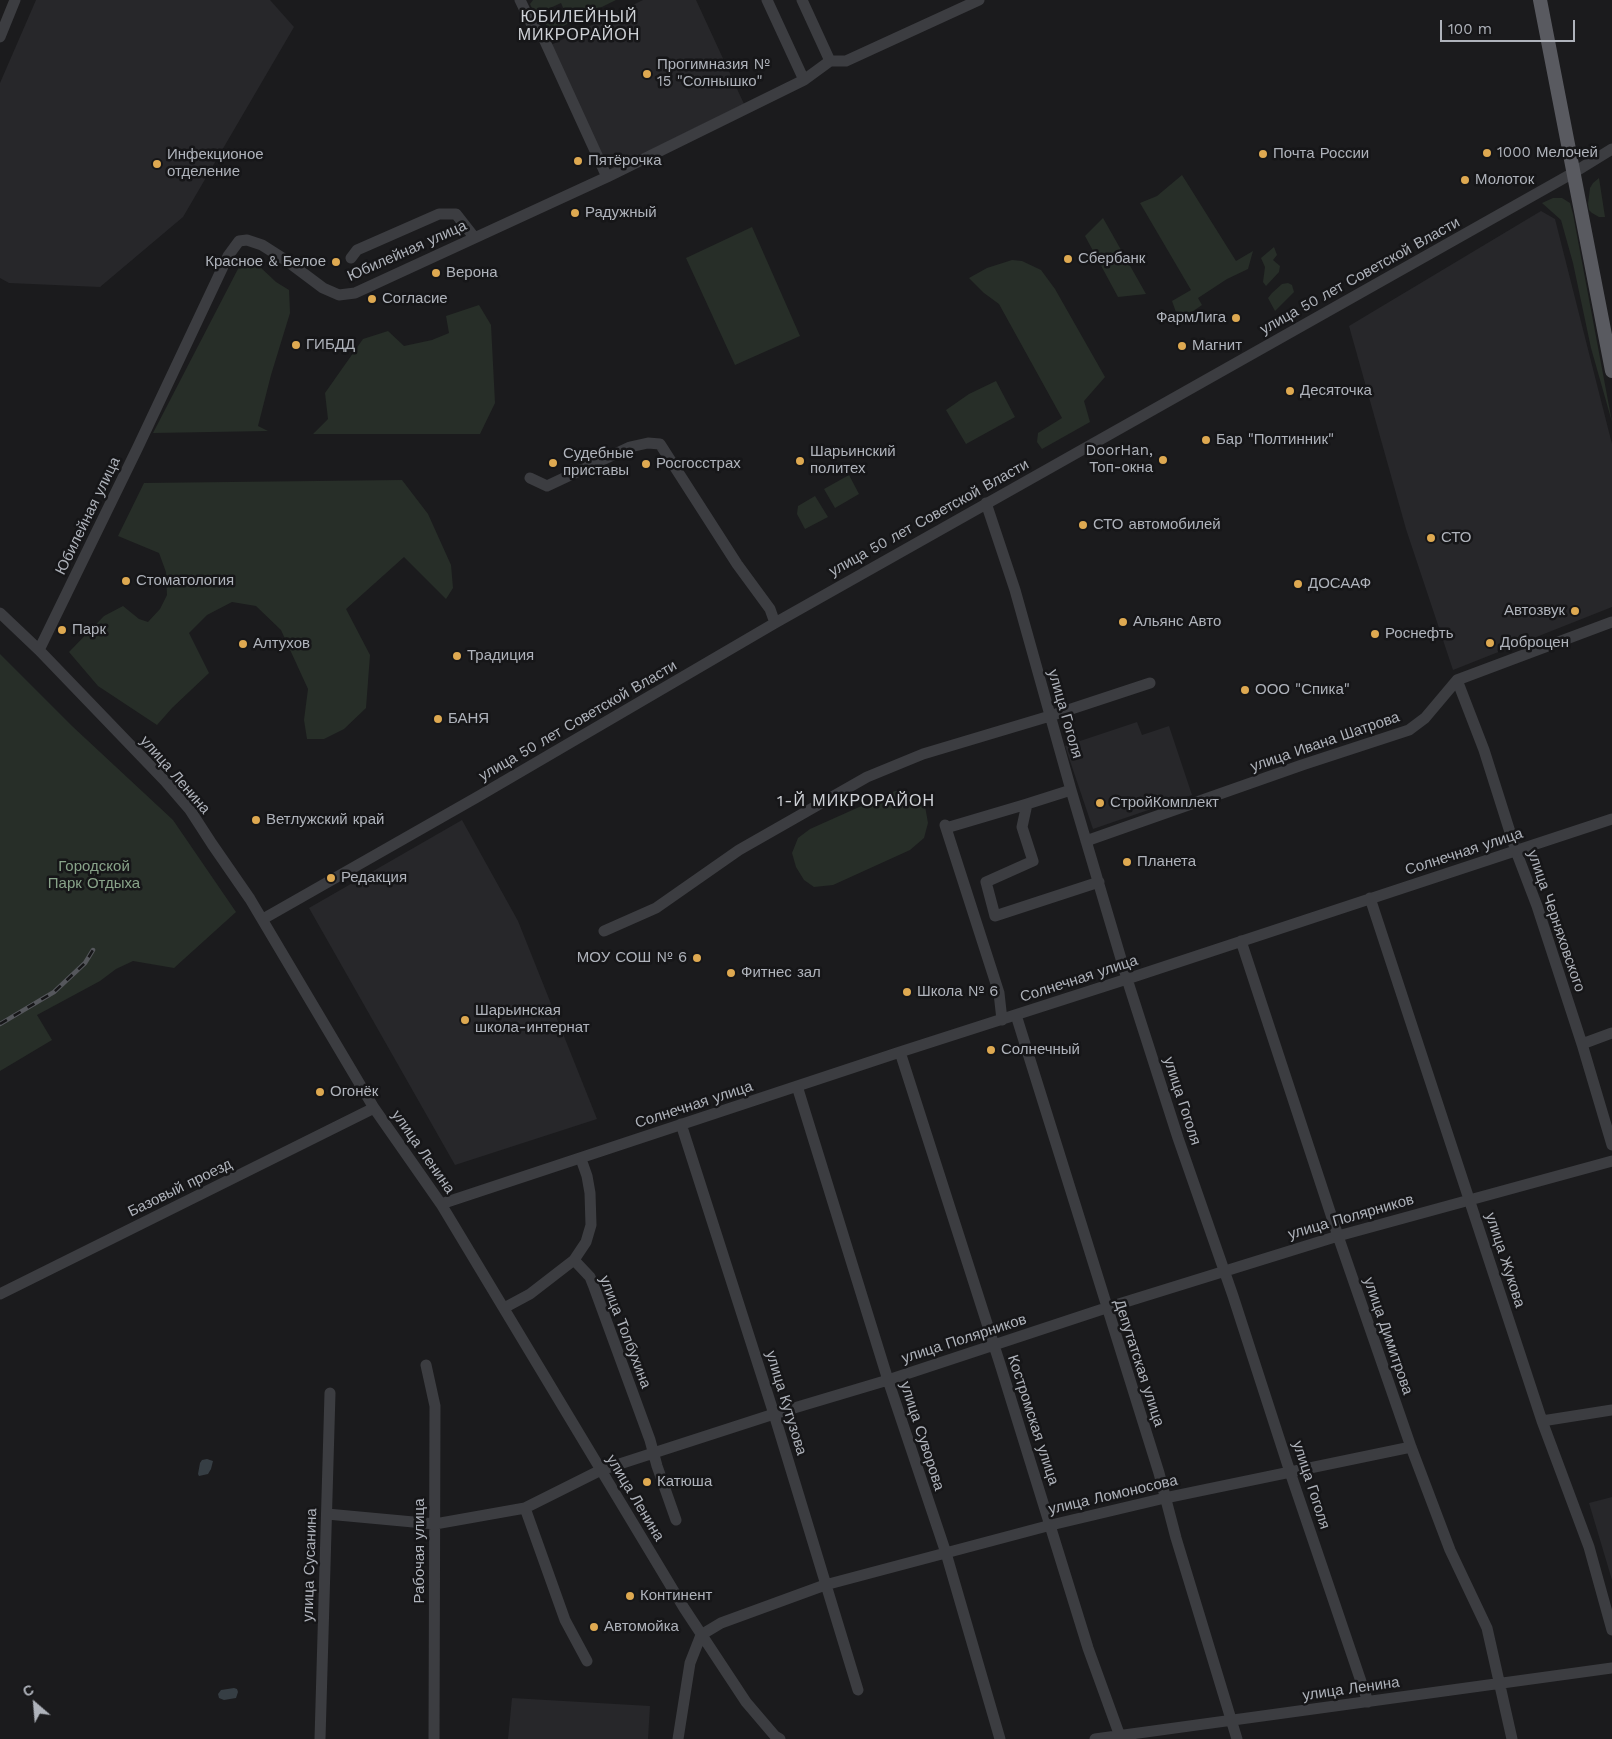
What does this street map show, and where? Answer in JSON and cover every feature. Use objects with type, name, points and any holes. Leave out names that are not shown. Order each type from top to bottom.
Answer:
[{"type":"main road","points":[[1540,0],[1612,371]]},
{"type":"street","points":[[0,37],[15,0]]},
{"type":"street","points":[[520,0],[531,23],[544,37],[608,177]]},
{"type":"street","points":[[768,0],[804,80]]},
{"type":"street","points":[[802,0],[830,60],[846,61],[979,0]]},
{"type":"street","name":"Юбилейная улица","points":[[39,650],[228,256],[239,241],[247,240],[262,245],[323,288],[339,295],[355,293],[608,177],[804,80],[830,60]]},
{"type":"street","name":"улица 50 лет Советской Власти","points":[[263,919],[479,796],[774,623],[986,502],[1574,173],[1612,149]]},
{"type":"street","points":[[351,258],[357,250],[439,214],[456,214],[474,237]]},
{"type":"street","points":[[530,478],[547,486],[630,447],[648,443],[660,444],[737,564],[770,608],[774,623]]},
{"type":"street","name":"улица Гоголя","points":[[986,502],[1016,590],[1071,790],[1127,979],[1178,1138],[1225,1270],[1290,1472],[1368,1702]]},
{"type":"street","name":"улица Ленина","points":[[0,613],[39,650],[165,781],[190,810],[263,919],[374,1108],[441,1204],[701,1635],[746,1702],[775,1736],[780,1739]]},
{"type":"street","name":"улица Ивана Шатрова","points":[[1086,841],[1302,765],[1409,730],[1425,718],[1457,680],[1612,622]]},
{"type":"street","name":"улица Черняховского","points":[[1457,680],[1484,750],[1516,851],[1537,906],[1582,1044],[1612,1145]]},
{"type":"street","points":[[604,931],[656,908],[739,850],[867,778],[923,754],[1050,716],[1150,683]]},
{"type":"street","points":[[1002,1020],[999,993],[946,827],[1071,790]]},
{"type":"street","points":[[1027,804],[1022,827],[1032,862],[986,882],[995,916],[1099,882]]},
{"type":"street","name":"Солнечная улица","points":[[441,1204],[1612,818]]},
{"type":"street","name":"улица Жукова","points":[[1370,898],[1542,1421],[1589,1547],[1612,1630]]},
{"type":"street","name":"улица Димитрова","points":[[1240,941],[1410,1447],[1450,1550],[1487,1628],[1512,1739]]},
{"type":"street","name":"Депутатская улица","points":[[1016,1015],[1237,1739]]},
{"type":"street","points":[[1582,1044],[1612,1033]]},
{"type":"street","name":"Костромская улица","points":[[900,1052],[1051,1525],[1088,1648],[1120,1737]]},
{"type":"street","name":"улица Суворова","points":[[797,1086],[888,1380],[946,1553],[1000,1739]]},
{"type":"street","name":"Базовый проезд","points":[[0,1294],[374,1108]]},
{"type":"street","name":"улица Кутузова","points":[[681,1124],[774,1414],[858,1690]]},
{"type":"street","points":[[504,1308],[530,1294],[574,1260],[586,1242],[591,1225],[589,1185],[581,1159]]},
{"type":"street","name":"улица Полярников","points":[[327,1514],[435,1524],[525,1508],[601,1470],[774,1414],[888,1380],[1225,1270],[1469,1199],[1612,1161]]},
{"type":"street","name":"улица Толбухина","points":[[574,1260],[590,1278],[650,1440],[676,1520]]},
{"type":"street","name":"Рабочая улица","points":[[426,1364],[435,1406],[434,1739]]},
{"type":"street","name":"улица Сусанина","points":[[320,1739],[330,1393]]},
{"type":"street","points":[[1542,1421],[1612,1410]]},
{"type":"street","name":"улица Ломоносова","points":[[701,1635],[721,1623],[825,1585],[1051,1525],[1165,1498],[1410,1447]]},
{"type":"street","points":[[525,1508],[565,1620],[586,1661]]},
{"type":"street","points":[[678,1739],[690,1663],[701,1635]]},
{"type":"street","name":"улица Ленина","points":[[1095,1739],[1612,1668]]},
{"type":"shaded area","points":[[36,0],[270,0],[294,27],[183,217],[100,287],[9,283],[0,278],[0,83]]},
{"type":"shaded area","name":"Прогимназия № 15 \"Солнышко\"","points":[[643,0],[696,0],[744,104],[611,169],[604,161],[551,45]]},
{"type":"shaded area","points":[[1541,211],[1555,219],[1612,444],[1612,607],[1453,670],[1406,529],[1349,326]]},
{"type":"shaded area","points":[[1137,722],[1142,735],[1169,726],[1192,795],[1093,829],[1065,746]]},
{"type":"shaded area","name":"Шарьинская школа-интернат","points":[[462,820],[518,921],[597,1119],[455,1165],[309,908]]},
{"type":"shaded area","points":[[202,1460],[213,1461],[211,1469],[208,1474],[199,1476],[200,1463]]},
{"type":"shaded area","points":[[1612,1497],[1612,1580],[1589,1503]]},
{"type":"shaded area","points":[[234,1688],[238,1692],[236,1698],[224,1700],[219,1698],[218,1694],[221,1690]]},
{"type":"shaded area","points":[[512,1698],[650,1706],[648,1739],[508,1739]]},
{"type":"green space","points":[[533,0],[616,0],[549,33],[546,24],[566,15],[561,3],[535,15],[530,4]]},
{"type":"green space","points":[[1182,175],[1236,261],[1253,251],[1248,269],[1227,279],[1198,298],[1202,305],[1186,316],[1177,315],[1172,301],[1191,290],[1140,203],[1157,196]]},
{"type":"green space","points":[[1599,178],[1605,217],[1599,217],[1592,213],[1589,210],[1588,204],[1590,188]]},
{"type":"green space","points":[[1553,198],[1562,198],[1570,203],[1573,214],[1612,422],[1591,348],[1573,263],[1561,220],[1542,203]]},
{"type":"green space","points":[[1103,218],[1146,294],[1118,297],[1085,236]]},
{"type":"green space","points":[[752,227],[800,336],[735,365],[686,258]]},
{"type":"green space","points":[[1274,247],[1277,255],[1273,260],[1280,266],[1279,272],[1266,286],[1263,282],[1265,267],[1261,258]]},
{"type":"green space","points":[[1012,260],[1022,261],[1041,270],[1055,289],[1105,377],[1084,401],[1090,422],[1042,449],[1037,442],[1038,433],[1062,418],[999,304],[984,293],[969,278],[987,268]]},
{"type":"green space","points":[[259,266],[276,282],[289,290],[290,313],[258,426],[268,431],[153,433],[239,267]]},
{"type":"green space","points":[[1288,283],[1292,285],[1294,292],[1275,311],[1268,298],[1282,284]]},
{"type":"green space","points":[[479,305],[491,325],[495,403],[480,434],[313,434],[328,419],[325,393],[363,339],[388,331],[404,346],[432,340],[449,333],[446,316]]},
{"type":"green space","points":[[996,381],[1015,417],[966,444],[946,410],[969,394]]},
{"type":"green space","points":[[849,475],[859,494],[835,508],[824,489]]},
{"type":"green space","points":[[402,480],[428,514],[451,565],[453,588],[446,599],[404,557],[346,609],[370,655],[366,708],[344,729],[324,739],[307,739],[304,720],[308,689],[281,630],[256,606],[232,602],[207,615],[189,633],[209,673],[157,725],[98,686],[69,652],[104,616],[123,606],[139,619],[148,622],[160,609],[167,595],[166,572],[159,553],[118,536],[144,483]]},
{"type":"green space","points":[[815,496],[828,517],[805,529],[797,514],[798,506]]},
{"type":"green space","name":"Городской Парк Отдыха","points":[[0,654],[72,726],[173,820],[236,912],[174,968],[133,961],[37,1015],[52,1040],[0,1071]]},
{"type":"green space","points":[[895,791],[913,793],[925,806],[928,823],[924,838],[910,850],[833,885],[814,887],[804,880],[796,867],[792,853],[798,838],[810,829]]},
{"type":"railway","points":[[0,1024],[54,992],[85,963],[93,950]]},
{"type":"place","name":"Прогимназия № 15 \"Солнышко\"","points":[[647,74]]},
{"type":"place","name":"1000 Мелочей","points":[[1487,153]]},
{"type":"place","name":"Почта России","points":[[1263,154]]},
{"type":"place","name":"Пятёрочка","points":[[578,161]]},
{"type":"place","name":"Инфекционое отделение","points":[[157,164]]},
{"type":"place","name":"Молоток","points":[[1465,180]]},
{"type":"place","name":"Радужный","points":[[575,213]]},
{"type":"place","name":"Сбербанк","points":[[1068,259]]},
{"type":"place","name":"Красное & Белое","points":[[336,262]]},
{"type":"place","name":"Верона","points":[[436,273]]},
{"type":"place","name":"Согласие","points":[[372,299]]},
{"type":"place","name":"ФармЛига","points":[[1236,318]]},
{"type":"place","name":"ГИБДД","points":[[296,345]]},
{"type":"place","name":"Магнит","points":[[1182,346]]},
{"type":"place","name":"Десяточка","points":[[1290,391]]},
{"type":"place","name":"Бар \"Полтинник\"","points":[[1206,440]]},
{"type":"place","name":"DoorHan, Топ-окна","points":[[1163,460]]},
{"type":"place","name":"Шарьинский политех","points":[[800,461]]},
{"type":"place","name":"Судебные приставы","points":[[553,463]]},
{"type":"place","name":"Росгосстрах","points":[[646,464]]},
{"type":"place","name":"СТО автомобилей","points":[[1083,525]]},
{"type":"place","name":"СТО","points":[[1431,538]]},
{"type":"place","name":"Стоматология","points":[[126,581]]},
{"type":"place","name":"ДОСААФ","points":[[1298,584]]},
{"type":"place","name":"Автозвук","points":[[1575,611]]},
{"type":"place","name":"Альянс Авто","points":[[1123,622]]},
{"type":"place","name":"Парк","points":[[62,630]]},
{"type":"place","name":"Роснефть","points":[[1375,634]]},
{"type":"place","name":"Доброцен","points":[[1490,643]]},
{"type":"place","name":"Алтухов","points":[[243,644]]},
{"type":"place","name":"Традиция","points":[[457,656]]},
{"type":"place","name":"ООО \"Спика\"","points":[[1245,690]]},
{"type":"place","name":"БАНЯ","points":[[438,719]]},
{"type":"place","name":"СтройКомплект","points":[[1100,803]]},
{"type":"place","name":"Ветлужский край","points":[[256,820]]},
{"type":"place","name":"Планета","points":[[1127,862]]},
{"type":"place","name":"Редакция","points":[[331,878]]},
{"type":"place","name":"МОУ СОШ № 6","points":[[697,958]]},
{"type":"place","name":"Фитнес зал","points":[[731,973]]},
{"type":"place","name":"Школа № 6","points":[[907,992]]},
{"type":"place","name":"Шарьинская школа-интернат","points":[[465,1020]]},
{"type":"place","name":"Солнечный","points":[[991,1050]]},
{"type":"place","name":"Огонёк","points":[[320,1092]]},
{"type":"place","name":"Катюша","points":[[647,1482]]},
{"type":"place","name":"Континент","points":[[630,1596]]},
{"type":"place","name":"Автомойка","points":[[594,1627]]},
{"type":"district","name":"ЮБИЛЕЙНЫЙ МИКРОРАЙОН","points":[[579,26]]},
{"type":"district","name":"1-Й МИКРОРАЙОН","points":[[856,801]]}]
